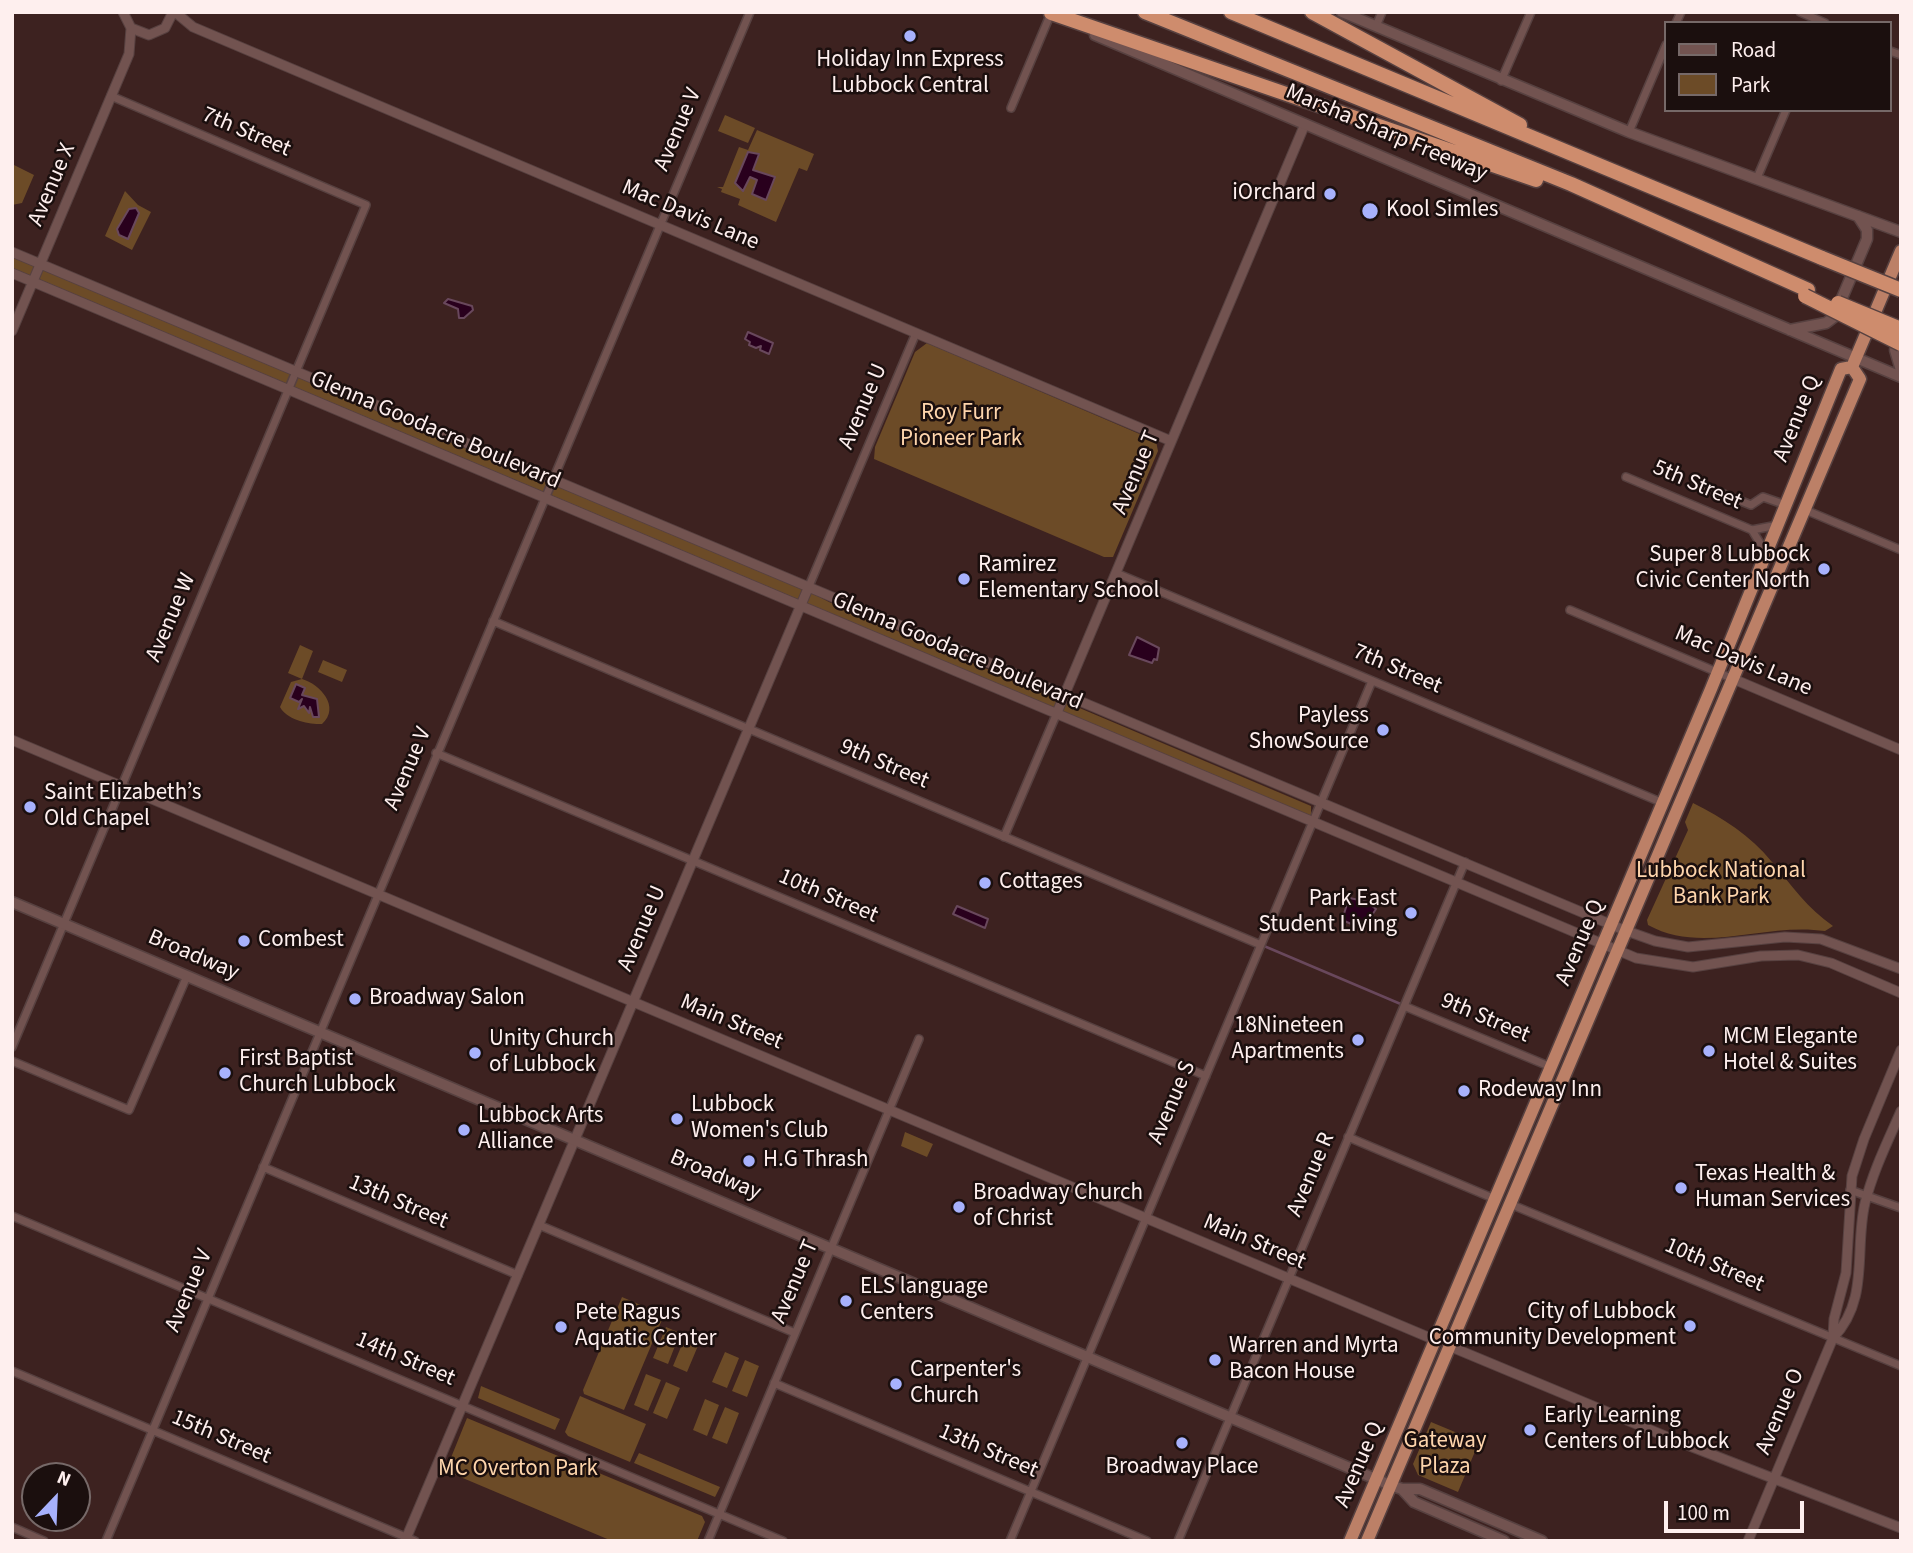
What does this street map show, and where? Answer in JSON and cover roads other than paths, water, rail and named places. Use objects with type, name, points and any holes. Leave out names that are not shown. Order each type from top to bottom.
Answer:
[{"type":"highway","name":"Marsha Sharp Freeway","points":[[1145,12],[1571,184],[1807,293],[1901,330]]},
{"type":"highway","points":[[1231,12],[1822,258],[1901,284]]},
{"type":"highway","points":[[1312,12],[1592,164]]},
{"type":"highway","points":[[1050,13],[1543,182],[1571,184]]},
{"type":"highway","name":"Avenue Q","points":[[1350,1541],[1718,673],[1842,369],[1853,362],[1901,251]]},
{"type":"highway","points":[[1839,264],[1901,290]]},
{"type":"highway","points":[[1807,293],[1901,344]]},
{"type":"highway","name":"Avenue Q","points":[[1367,1541],[1396,1487],[1450,1346],[1624,930],[1860,379],[1853,362]]},
{"type":"highway","points":[[1510,1204],[1505,1194],[1523,1150],[1521,1138]]},
{"type":"highway","points":[[1488,1256],[1484,1247],[1497,1212],[1496,1199]]},
{"type":"main road","points":[[1342,12],[1501,81],[1629,132],[1901,232]]},
{"type":"main road","name":"Marsha Sharp Freeway","points":[[1050,13],[1790,330],[1853,362],[1901,377]]},
{"type":"main road","points":[[1790,330],[1826,323],[1834,317],[1867,239],[1867,230],[1857,215]]},
{"type":"main road","points":[[1901,338],[1895,350],[1901,370]]},
{"type":"main road","name":"Broadway","points":[[12,902],[1396,1487],[1420,1489],[1542,1541]]},
{"type":"main road","name":"Broadway","points":[[1396,1487],[1413,1502],[1504,1541]]},
{"type":"street","points":[[123,12],[131,28],[149,34],[165,29],[193,27]]},
{"type":"street","points":[[165,29],[174,12],[193,27]]},
{"type":"street","name":"Avenue V","points":[[106,1541],[750,12]]},
{"type":"street","points":[[1376,26],[1382,12]]},
{"type":"street","points":[[1501,81],[1531,12]]},
{"type":"street","points":[[1800,12],[1820,21]]},
{"type":"street","points":[[1011,108],[1050,13]]},
{"type":"street","name":"Mac Davis Lane","points":[[193,27],[1171,441]]},
{"type":"street","name":"Avenue X","points":[[129,54],[131,28]]},
{"type":"street","name":"Avenue X","points":[[12,331],[129,54],[141,39],[149,34]]},
{"type":"street","points":[[1629,132],[1664,51]]},
{"type":"street","name":"7th Street","points":[[111,96],[366,205]]},
{"type":"street","points":[[1757,178],[1785,112]]},
{"type":"street","name":"Avenue T","points":[[1004,837],[1305,124]]},
{"type":"street","name":"Avenue W","points":[[12,1047],[366,205]]},
{"type":"street","name":"Glenna Goodacre Boulevard","points":[[12,252],[1624,930],[1663,943],[1688,947],[1785,937],[1821,939],[1901,969]]},
{"type":"street","name":"Glenna Goodacre Boulevard","points":[[12,273],[1647,962],[1693,967],[1770,955],[1798,955],[1831,963],[1901,993]]},
{"type":"street","name":"Avenue U","points":[[409,1540],[462,1406],[916,333]]},
{"type":"street","name":"5th Street","points":[[1626,477],[1752,530],[1778,525]]},
{"type":"street","points":[[1706,487],[1751,505],[1763,497],[1786,505]]},
{"type":"street","points":[[1803,509],[1901,550]]},
{"type":"street","name":"5th Street","points":[[1752,530],[1766,554]]},
{"type":"street","name":"7th Street","points":[[1116,573],[1663,803]]},
{"type":"street","name":"Mac Davis Lane","points":[[1570,610],[1901,750]]},
{"type":"street","name":"9th Street","points":[[493,621],[1261,945]]},
{"type":"street","name":"Avenue S","points":[[1010,1541],[1372,681]]},
{"type":"street","name":"Main Street","points":[[12,740],[1435,1340]]},
{"type":"street","name":"10th Street","points":[[436,753],[1206,1076]]},
{"type":"street","name":"Avenue R","points":[[1178,1541],[1465,862]]},
{"type":"street","points":[[12,1061],[129,1110],[187,976]]},
{"type":"street","name":"9th Street","points":[[1404,1006],[1551,1067]]},
{"type":"street","name":"Avenue T","points":[[708,1541],[919,1039]]},
{"type":"street","name":"Avenue O","points":[[1833,1338],[1833,1319],[1846,1273],[1850,1190],[1860,1149],[1901,1050]]},
{"type":"street","name":"Avenue O","points":[[1748,1541],[1833,1338],[1845,1325],[1853,1305],[1860,1273],[1862,1220],[1867,1196],[1901,1111]]},
{"type":"street","points":[[1348,1137],[1496,1199]]},
{"type":"street","name":"13th Street","points":[[263,1167],[518,1275]]},
{"type":"street","points":[[1850,1190],[1901,1208]]},
{"type":"street","name":"10th Street","points":[[1510,1204],[1901,1366]]},
{"type":"street","name":"14th Street","points":[[12,1216],[783,1541]]},
{"type":"street","points":[[539,1225],[795,1333]]},
{"type":"street","points":[[1450,1346],[1901,1528]]},
{"type":"street","name":"15th Street","points":[[12,1371],[409,1540]]},
{"type":"street","name":"13th Street","points":[[774,1383],[1147,1541]]},
{"type":"street","points":[[12,1527],[44,1541]]},
{"type":"waterway","points":[[1264,946],[1403,1005]]},
{"type":"place","name":"Holiday Inn Express Lubbock Central","points":[[910,36]]},
{"type":"place","name":"iOrchard","points":[[1330,194]]},
{"type":"place","name":"Kool Simles","points":[[1370,211]]},
{"type":"place","name":"Super 8 Lubbock Civic Center North","points":[[1824,569]]},
{"type":"place","name":"Ramirez Elementary School","points":[[964,579]]},
{"type":"place","name":"Payless ShowSource","points":[[1383,730]]},
{"type":"place","name":"Saint Elizabeth’s Old Chapel","points":[[30,807]]},
{"type":"place","name":"Cottages","points":[[985,883]]},
{"type":"place","name":"Park East Student Living","points":[[1411,913]]},
{"type":"place","name":"Combest","points":[[244,941]]},
{"type":"place","name":"Broadway Salon","points":[[355,999]]},
{"type":"place","name":"18Nineteen Apartments","points":[[1358,1040]]},
{"type":"place","name":"MCM Elegante Hotel & Suites","points":[[1709,1051]]},
{"type":"place","name":"Unity Church of Lubbock","points":[[475,1053]]},
{"type":"place","name":"First Baptist Church Lubbock","points":[[225,1073]]},
{"type":"place","name":"Rodeway Inn","points":[[1464,1091]]},
{"type":"place","name":"Lubbock Women's Club","points":[[677,1119]]},
{"type":"place","name":"Lubbock Arts Alliance","points":[[464,1130]]},
{"type":"place","name":"H.G Thrash","points":[[749,1161]]},
{"type":"place","name":"Texas Health & Human Services","points":[[1681,1188]]},
{"type":"place","name":"Broadway Church of Christ","points":[[959,1207]]},
{"type":"place","name":"ELS language Centers","points":[[846,1301]]},
{"type":"place","name":"City of Lubbock Community Development","points":[[1690,1326]]},
{"type":"place","name":"Pete Ragus Aquatic Center","points":[[561,1327]]},
{"type":"place","name":"Warren and Myrta Bacon House","points":[[1215,1360]]},
{"type":"place","name":"Carpenter's Church","points":[[896,1384]]},
{"type":"place","name":"Early Learning Centers of Lubbock","points":[[1530,1430]]},
{"type":"place","name":"Broadway Place","points":[[1182,1443]]},
{"type":"park label","name":"Roy Furr Pioneer Park","points":[[961,427]]},
{"type":"park label","name":"Lubbock National Bank Park","points":[[1721,885]]},
{"type":"park label","name":"Gateway Plaza","points":[[1445,1455]]},
{"type":"park label","name":"MC Overton Park","points":[[518,1470]]}]
